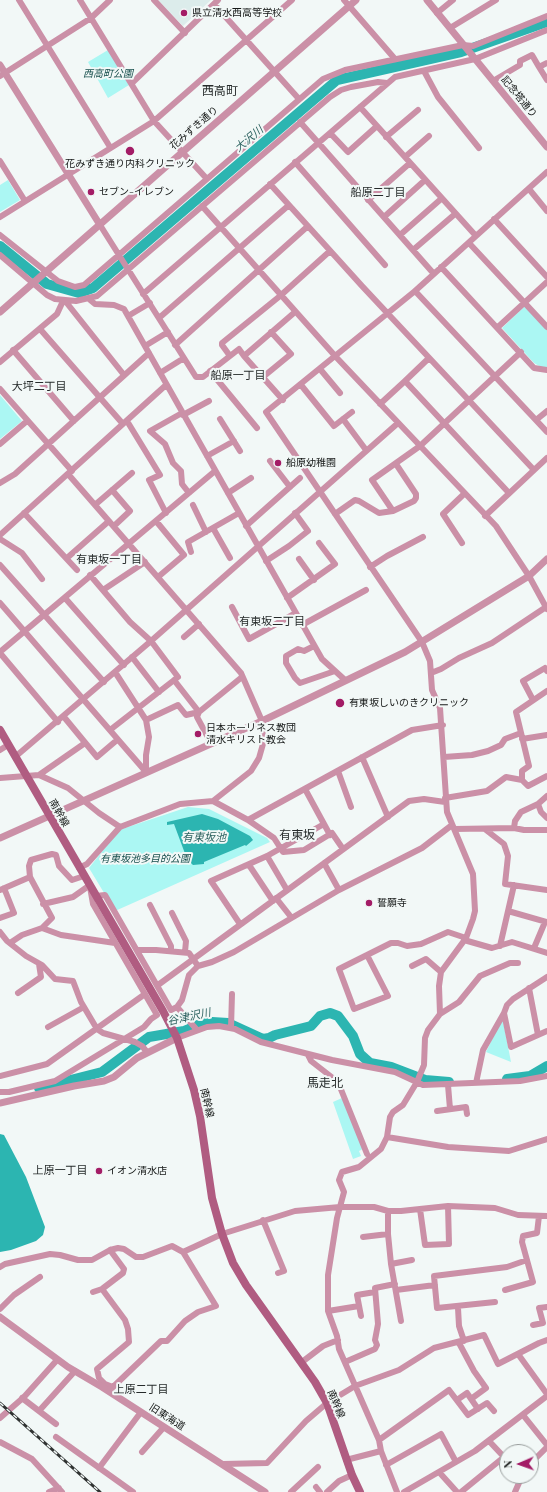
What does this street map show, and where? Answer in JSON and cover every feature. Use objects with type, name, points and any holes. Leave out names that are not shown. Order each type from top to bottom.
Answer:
[{"type":"main road","name":"南幹線","points":[[0,730],[163,1010],[177,1038],[194,1090],[200,1116],[212,1198],[222,1234],[233,1263],[246,1285],[302,1362],[327,1403],[346,1460],[360,1492]]},
{"type":"street","points":[[19,0],[110,148]]},
{"type":"street","points":[[80,0],[132,82],[154,121],[207,179]]},
{"type":"street","points":[[2,74],[91,18],[110,0]]},
{"type":"street","points":[[154,0],[184,33]]},
{"type":"street","points":[[0,217],[154,121],[292,0]]},
{"type":"street","name":"花みずき通り","points":[[34,282],[275,71],[347,3],[356,0]]},
{"type":"street","points":[[427,0],[464,46]]},
{"type":"street","points":[[437,13],[453,0]]},
{"type":"street","points":[[450,28],[493,1]]},
{"type":"street","points":[[132,82],[216,2],[246,40],[275,71],[298,99]]},
{"type":"street","points":[[347,3],[395,59]]},
{"type":"street","points":[[0,235],[58,281],[75,287],[84,285],[323,79],[332,74],[395,59],[464,46],[473,46],[547,16]]},
{"type":"street","points":[[144,294],[395,77],[475,59],[547,30]]},
{"type":"street","name":"記念塔通り","points":[[464,46],[547,147]]},
{"type":"street","points":[[493,81],[520,65],[520,61],[532,55],[547,80]]},
{"type":"street","points":[[539,68],[547,63]]},
{"type":"street","points":[[0,66],[2,74],[68,174],[196,377],[203,377],[239,349],[283,400]]},
{"type":"street","points":[[424,71],[438,97],[479,148]]},
{"type":"street","points":[[0,255],[34,282],[47,295],[64,301],[88,300],[96,296],[300,122],[341,90],[378,82],[387,83]]},
{"type":"street","points":[[360,107],[441,199],[476,236]]},
{"type":"street","points":[[386,137],[418,110]]},
{"type":"street","points":[[300,122],[434,274]]},
{"type":"street","points":[[330,132],[348,152],[377,126]]},
{"type":"street","points":[[405,157],[429,136]]},
{"type":"street","points":[[0,161],[25,201]]},
{"type":"street","points":[[295,162],[385,265]]},
{"type":"street","points":[[368,200],[410,163]]},
{"type":"street","points":[[440,1014],[439,986],[441,972],[465,939],[475,911],[473,874],[447,812],[445,800],[442,725],[440,708],[432,690],[430,661],[422,642],[266,412],[336,357],[415,291],[547,172]]},
{"type":"street","points":[[384,217],[425,180]]},
{"type":"street","points":[[270,184],[387,313],[534,470]]},
{"type":"street","points":[[528,189],[547,211]]},
{"type":"street","points":[[400,235],[441,199]]},
{"type":"street","points":[[159,318],[289,204]]},
{"type":"street","points":[[202,206],[280,296],[336,357],[464,494],[496,526],[529,576],[547,608],[492,643],[431,673]]},
{"type":"street","points":[[413,250],[455,214]]},
{"type":"street","points":[[494,219],[547,277]]},
{"type":"street","points":[[176,344],[308,226]]},
{"type":"street","points":[[469,243],[547,327]]},
{"type":"street","points":[[230,356],[222,343],[280,296],[330,251]]},
{"type":"street","points":[[441,267],[498,327],[534,368],[547,370]]},
{"type":"street","points":[[0,312],[34,282]]},
{"type":"street","points":[[498,327],[547,282]]},
{"type":"street","points":[[415,291],[547,432]]},
{"type":"street","points":[[88,300],[95,304],[118,306],[124,309],[314,646],[322,659],[345,680]]},
{"type":"street","points":[[0,362],[57,314],[64,301]]},
{"type":"street","points":[[64,301],[124,375]]},
{"type":"street","points":[[128,316],[150,303]]},
{"type":"street","points":[[244,356],[295,312]]},
{"type":"street","points":[[40,329],[125,423],[160,475],[149,480],[166,513]]},
{"type":"street","points":[[145,346],[168,332]]},
{"type":"street","points":[[263,377],[291,354],[271,332]]},
{"type":"street","points":[[13,350],[74,420]]},
{"type":"street","points":[[393,511],[372,480],[420,446],[521,352]]},
{"type":"street","points":[[0,483],[15,474],[149,353]]},
{"type":"street","points":[[160,373],[184,358]]},
{"type":"street","points":[[380,404],[429,358]]},
{"type":"street","points":[[320,369],[340,393]]},
{"type":"street","points":[[210,371],[257,428]]},
{"type":"street","points":[[405,381],[509,493]]},
{"type":"street","points":[[0,535],[166,385]]},
{"type":"street","points":[[301,385],[334,426],[352,412]]},
{"type":"street","points":[[0,389],[48,444],[145,562],[242,673],[242,677],[262,721],[263,744],[259,758],[251,771],[240,781],[213,801],[180,804],[120,826],[87,864],[80,868]]},
{"type":"street","points":[[189,493],[182,484],[181,471],[173,463],[165,444],[150,431],[209,401]]},
{"type":"street","points":[[536,420],[547,411]]},
{"type":"street","points":[[220,418],[240,451]]},
{"type":"street","points":[[343,419],[366,450]]},
{"type":"street","points":[[0,444],[27,421]]},
{"type":"street","points":[[15,758],[116,672],[398,423]]},
{"type":"street","points":[[207,456],[234,441]]},
{"type":"street","points":[[485,516],[547,458]]},
{"type":"street","points":[[270,462],[290,487]]},
{"type":"street","points":[[334,514],[355,500],[359,500],[379,513],[393,511],[414,501],[416,494],[396,464]]},
{"type":"street","points":[[58,722],[0,653],[90,575],[130,544],[215,471]]},
{"type":"street","points":[[96,504],[132,473]]},
{"type":"street","points":[[228,493],[251,478]]},
{"type":"street","points":[[246,526],[300,478]]},
{"type":"street","points":[[67,558],[130,511],[112,490]]},
{"type":"street","points":[[462,543],[443,514],[464,494]]},
{"type":"street","points":[[193,505],[206,532]]},
{"type":"street","points":[[24,513],[77,570]]},
{"type":"street","points":[[191,552],[188,542],[239,513]]},
{"type":"street","points":[[266,561],[308,531],[295,513]]},
{"type":"street","points":[[156,521],[184,556],[158,577]]},
{"type":"street","points":[[213,528],[230,558]]},
{"type":"street","points":[[370,567],[387,556],[423,538]]},
{"type":"street","points":[[0,539],[22,553],[42,580]]},
{"type":"street","points":[[287,598],[335,564],[319,543]]},
{"type":"street","points":[[299,559],[314,580]]},
{"type":"street","points":[[0,838],[82,800],[262,721],[405,652],[529,576],[547,559]]},
{"type":"street","points":[[103,590],[145,562]]},
{"type":"street","points":[[0,565],[104,682]]},
{"type":"street","points":[[90,575],[130,622],[151,641],[178,677],[110,730]]},
{"type":"street","points":[[302,625],[366,590]]},
{"type":"street","points":[[65,598],[124,664]]},
{"type":"street","points":[[0,603],[146,772]]},
{"type":"street","points":[[232,607],[249,638],[296,613]]},
{"type":"street","points":[[184,637],[199,624]]},
{"type":"street","points":[[314,646],[304,651],[298,649],[286,656],[286,663],[295,678],[300,683],[334,671]]},
{"type":"street","points":[[132,657],[159,692]]},
{"type":"street","points":[[533,700],[523,681],[545,668],[547,671]]},
{"type":"street","points":[[116,672],[146,720],[149,737],[146,754],[146,772]]},
{"type":"street","points":[[146,720],[178,705],[186,715],[199,712],[242,677]]},
{"type":"street","points":[[174,680],[199,712]]},
{"type":"street","points":[[522,780],[522,771],[529,766],[516,712],[547,691]]},
{"type":"street","points":[[199,712],[197,717],[211,743]]},
{"type":"street","points":[[64,717],[97,756],[118,740]]},
{"type":"street","points":[[248,820],[412,730],[442,725]]},
{"type":"street","points":[[444,757],[472,755],[488,751],[501,745],[505,739],[521,733]]},
{"type":"street","points":[[522,740],[547,736]]},
{"type":"street","points":[[39,775],[85,743]]},
{"type":"street","points":[[0,750],[8,745]]},
{"type":"street","points":[[362,757],[388,817]]},
{"type":"street","points":[[338,771],[351,807]]},
{"type":"street","points":[[0,778],[39,775],[68,788],[82,800],[120,826]]},
{"type":"street","points":[[158,985],[409,801],[424,799],[445,800],[487,791],[506,777],[522,780],[528,786],[547,776]]},
{"type":"street","points":[[305,789],[330,834],[332,833],[343,849]]},
{"type":"street","points":[[514,828],[515,821],[521,812],[538,804],[547,796]]},
{"type":"street","points":[[213,801],[248,820],[274,838],[283,852],[304,850],[330,834]]},
{"type":"street","points":[[538,804],[541,812],[547,818]]},
{"type":"street","points":[[240,924],[212,881],[267,856],[324,824]]},
{"type":"street","points":[[96,896],[105,896],[158,985],[171,1010],[177,1008],[188,986],[189,975],[198,966],[212,962],[234,952],[339,890],[422,848],[454,827],[486,830],[514,828],[524,830],[547,830]]},
{"type":"street","points":[[486,830],[504,844],[508,856],[505,884],[547,890]]},
{"type":"street","points":[[10,943],[22,935],[42,928],[52,918],[43,904],[30,877],[28,866],[31,860],[52,854],[56,855],[59,866],[72,880],[84,876]]},
{"type":"street","points":[[267,856],[287,890]]},
{"type":"street","points":[[324,863],[339,890]]},
{"type":"street","points":[[249,865],[274,900],[291,917]]},
{"type":"street","points":[[0,918],[14,913],[2,889],[30,877]]},
{"type":"street","points":[[0,1092],[9,1092],[55,1081],[144,1027],[151,1019],[158,1015],[93,904],[90,885],[73,897],[43,904]]},
{"type":"street","points":[[500,946],[514,885]]},
{"type":"street","points":[[150,904],[171,946],[171,951]]},
{"type":"street","points":[[508,911],[546,922],[534,948]]},
{"type":"street","points":[[172,913],[186,941],[185,952]]},
{"type":"street","points":[[42,928],[60,935],[115,943]]},
{"type":"street","points":[[367,955],[388,996],[354,1009],[339,970],[367,955],[391,943],[398,943],[408,946],[421,944],[448,932],[492,948],[512,942],[547,953]]},
{"type":"street","points":[[0,933],[26,956],[42,965],[55,979],[73,981],[84,1007],[97,1028],[102,1032],[135,1042],[142,1046],[147,1052]]},
{"type":"street","points":[[137,950],[189,953],[198,966]]},
{"type":"street","points":[[412,966],[426,959],[441,972]]},
{"type":"street","points":[[397,1492],[381,1451],[379,1440],[354,1386],[328,1311],[328,1275],[337,1218],[344,1192],[340,1180],[342,1172],[359,1167],[377,1154],[387,1137],[390,1117],[393,1112],[403,1105],[417,1082],[424,1065],[425,1038],[428,1030],[440,1014],[459,1002],[480,976],[510,963],[518,963]]},
{"type":"street","points":[[18,993],[41,977],[39,964]]},
{"type":"street","points":[[476,1084],[483,1050],[507,1005],[513,999],[547,977]]},
{"type":"street","points":[[529,988],[538,1035]]},
{"type":"street","points":[[0,1076],[47,1064],[145,994]]},
{"type":"street","points":[[231,1028],[232,994]]},
{"type":"street","points":[[48,1026],[84,1007]]},
{"type":"street","points":[[177,1008],[197,1030]]},
{"type":"street","points":[[504,1013],[511,1047],[547,1031]]},
{"type":"street","points":[[0,1103],[74,1086],[104,1081],[114,1077],[130,1063],[147,1052],[197,1030],[219,1026],[231,1028],[261,1042],[308,1055],[395,1072],[423,1085],[520,1081],[547,1076]]},
{"type":"street","points":[[308,1055],[312,1061],[338,1082],[367,1154]]},
{"type":"street","points":[[448,1085],[450,1109]]},
{"type":"street","points":[[437,1111],[466,1107],[467,1114]]},
{"type":"street","points":[[387,1137],[448,1147],[509,1151],[547,1139]]},
{"type":"street","points":[[183,1252],[222,1234],[262,1220],[295,1211],[340,1207],[374,1207],[388,1211],[448,1206],[495,1208],[518,1215],[547,1216]]},
{"type":"street","points":[[420,1209],[425,1245],[449,1244],[448,1206]]},
{"type":"street","points":[[388,1211],[388,1234],[391,1264],[401,1321]]},
{"type":"street","points":[[505,1290],[533,1282],[522,1242],[522,1236],[537,1233],[539,1216]]},
{"type":"street","points":[[262,1220],[284,1271],[278,1273]]},
{"type":"street","points":[[363,1237],[388,1234]]},
{"type":"street","points":[[0,1267],[5,1264],[50,1254],[60,1254],[78,1260],[92,1260],[110,1250],[124,1249],[136,1257],[143,1257],[172,1246],[183,1252],[216,1306],[198,1312],[185,1321],[167,1341],[161,1341],[113,1387],[104,1385],[98,1378],[97,1369],[129,1342],[124,1320],[102,1289]]},
{"type":"street","points":[[93,1292],[102,1289],[123,1273],[124,1269],[110,1250]]},
{"type":"street","points":[[391,1264],[412,1260]]},
{"type":"street","points":[[495,1302],[458,1308],[437,1308],[434,1276],[507,1268],[527,1260]]},
{"type":"street","points":[[0,1309],[14,1295],[40,1277]]},
{"type":"street","points":[[345,1362],[375,1349],[378,1324],[375,1288],[435,1285]]},
{"type":"street","points":[[361,1316],[357,1295],[375,1292]]},
{"type":"street","points":[[328,1311],[359,1306]]},
{"type":"street","points":[[533,1326],[543,1323],[539,1308],[547,1306]]},
{"type":"street","points":[[458,1308],[461,1342],[474,1371],[486,1388],[471,1399]]},
{"type":"street","name":"旧東海道","points":[[0,1318],[57,1360],[75,1371],[104,1385],[141,1412],[265,1492]]},
{"type":"street","points":[[223,1464],[267,1464],[306,1421],[327,1403],[354,1386],[399,1370],[434,1348],[484,1335],[498,1364],[547,1340]]},
{"type":"street","points":[[302,1362],[323,1346],[338,1340]]},
{"type":"street","points":[[404,1492],[489,1441],[547,1395],[518,1354]]},
{"type":"street","points":[[0,1418],[22,1398],[57,1360]]},
{"type":"street","points":[[39,1411],[75,1371]]},
{"type":"street","points":[[379,1440],[449,1390],[468,1415],[487,1403],[494,1410]]},
{"type":"street","points":[[457,1400],[467,1393],[478,1409]]},
{"type":"street","points":[[22,1398],[56,1424]]},
{"type":"street","points":[[99,1468],[141,1412]]},
{"type":"street","points":[[523,1415],[547,1446],[539,1454]]},
{"type":"street","points":[[142,1452],[164,1427]]},
{"type":"street","points":[[386,1465],[441,1434],[456,1462]]},
{"type":"street","points":[[56,1437],[133,1492]]},
{"type":"street","points":[[461,1492],[504,1457],[489,1441]]},
{"type":"street","points":[[0,1442],[32,1459],[61,1490]]},
{"type":"street","points":[[346,1460],[381,1451]]},
{"type":"street","points":[[291,1492],[318,1467]]},
{"type":"street","points":[[439,1472],[457,1492]]},
{"type":"street","points":[[327,1492],[339,1481],[352,1475]]},
{"type":"street","points":[[49,1492],[61,1490]]},
{"type":"shaded area","name":"県立清水西高等学校","points":[[158,0],[211,0],[183,26]]},
{"type":"green space","name":"西高町公園","points":[[108,50],[129,85],[108,98],[88,62]]},
{"type":"green space","points":[[8,180],[20,200],[0,212],[0,185]]},
{"type":"green space","points":[[525,306],[547,330],[547,367],[541,367],[534,363],[502,328]]},
{"type":"green space","points":[[0,395],[22,421],[0,439]]},
{"type":"green space","name":"有東坂池多目的公園","points":[[188,807],[209,809],[267,838],[270,842],[115,911],[89,868],[119,830]]},
{"type":"green space","points":[[501,1021],[503,1021],[511,1062],[486,1052]]},
{"type":"green space","points":[[342,1098],[363,1149],[359,1151],[361,1156],[353,1159],[333,1102]]},
{"type":"water","name":"有東坂池","points":[[202,814],[218,819],[250,836],[253,840],[246,846],[245,845],[204,862],[204,864],[193,865],[187,859],[174,824],[167,825],[167,822]]},
{"type":"water","points":[[0,1134],[4,1135],[26,1177],[45,1227],[43,1235],[36,1241],[11,1250],[0,1252]]},
{"type":"waterway","name":"大沢川","points":[[0,246],[47,284],[79,293],[93,288],[337,80],[461,52],[547,22]]},
{"type":"waterway","name":"谷津沢川","points":[[39,1088],[102,1072],[149,1037],[184,1031],[200,1024],[212,1022],[228,1023],[263,1039],[311,1026],[320,1016],[330,1013],[338,1016],[353,1036],[360,1054],[370,1063],[391,1067],[425,1080],[449,1082]]},
{"type":"waterway","name":"谷津沢川","points":[[507,1079],[530,1076],[547,1066]]},
{"type":"railway","points":[[0,1403],[100,1492]]},
{"type":"place","name":"県立清水西高等学校","points":[[184,13]]},
{"type":"place","name":"花みずき通り内科クリニック","points":[[130,151]]},
{"type":"place","name":"セブン-イレブン","points":[[91,192]]},
{"type":"place","name":"船原幼稚園","points":[[278,463]]},
{"type":"place","name":"有東坂しいのきクリニック","points":[[340,703]]},
{"type":"place","name":"日本ホーリネス教団 清水キリスト教会","points":[[198,734]]},
{"type":"place","name":"誓願寺","points":[[369,903]]},
{"type":"place","name":"イオン清水店","points":[[99,1171]]},
{"type":"district","name":"西高町","points":[[220,91]]},
{"type":"district","name":"船原二丁目","points":[[378,193]]},
{"type":"district","name":"船原一丁目","points":[[238,376]]},
{"type":"district","name":"大坪二丁目","points":[[39,387]]},
{"type":"district","name":"有東坂一丁目","points":[[109,560]]},
{"type":"district","name":"有東坂二丁目","points":[[272,622]]},
{"type":"district","name":"有東坂","points":[[297,835]]},
{"type":"district","name":"馬走北","points":[[325,1083]]},
{"type":"district","name":"上原一丁目","points":[[60,1171]]},
{"type":"district","name":"上原二丁目","points":[[141,1390]]}]
